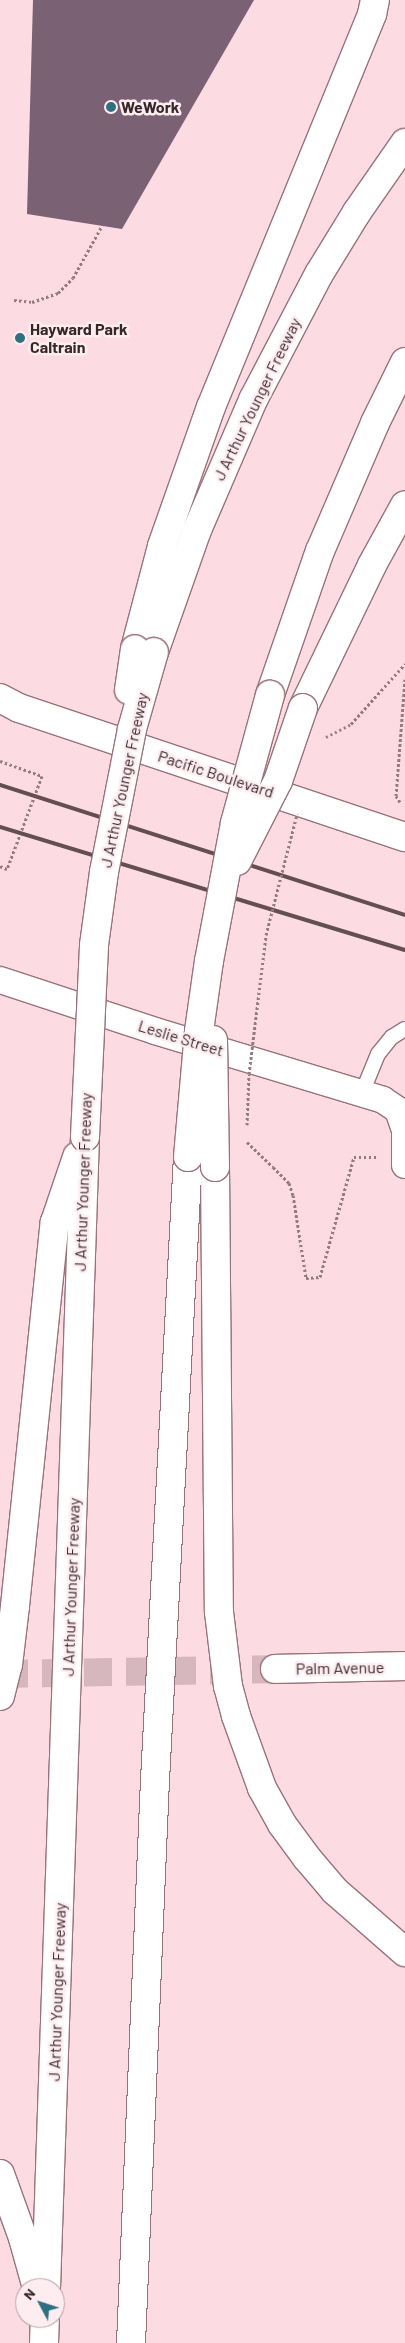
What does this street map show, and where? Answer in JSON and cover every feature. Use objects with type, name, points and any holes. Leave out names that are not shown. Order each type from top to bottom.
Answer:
[{"type":"main road","points":[[145,651],[162,546],[211,407],[372,14],[375,0]]},
{"type":"main road","name":"J Arthur Younger Freeway","points":[[46,2278],[85,1137],[94,945],[104,872],[117,798],[132,730],[145,651],[253,400],[319,274],[357,212],[405,143]]},
{"type":"main road","points":[[131,2331],[154,1800],[188,1157],[198,1031],[221,891],[235,823],[270,695],[320,551],[371,432],[405,362]]},
{"type":"main road","points":[[221,891],[278,781],[303,708],[372,565],[405,505]]},
{"type":"main road","name":"Pacific Boulevard","points":[[0,698],[38,714],[405,837]]},
{"type":"main road","points":[[209,961],[215,1166],[219,1612],[228,1686],[236,1716],[262,1788],[287,1831],[335,1891],[405,1952]]},
{"type":"main road","points":[[0,1696],[8,1665],[15,1606],[56,1222],[63,1195],[85,1137]]},
{"type":"main road","name":"Palm Avenue","points":[[275,1669],[405,1666]]},
{"type":"main road","points":[[0,2174],[24,2238],[34,2278]]},
{"type":"street","name":"Leslie Street","points":[[0,980],[118,1019],[383,1100],[398,1110],[405,1130],[405,1156]]},
{"type":"street","points":[[405,1156],[405,1165]]},
{"type":"lane","points":[[362,1093],[378,1054],[392,1037],[405,1029]]},
{"type":"path","points":[[14,300],[32,302],[58,293],[73,278],[102,226]]},
{"type":"path","points":[[323,738],[352,724],[405,664]]},
{"type":"path","points":[[405,679],[396,796],[405,810]]},
{"type":"path","points":[[0,761],[42,776],[7,868],[0,866]]},
{"type":"path","points":[[300,805],[266,935],[249,1074],[247,1143],[289,1183],[293,1195],[306,1278],[320,1277],[354,1157],[405,1156]]},
{"type":"building","name":"WeWork","points":[[33,0],[254,0],[122,229],[27,214]]},
{"type":"tunnel","points":[[0,1674],[275,1669]]},
{"type":"railway","points":[[0,785],[405,915]]},
{"type":"railway","points":[[0,827],[405,950]]},
{"type":"place","name":"WeWork","points":[[111,107]]},
{"type":"place","name":"Hayward Park Caltrain","points":[[20,338]]}]
